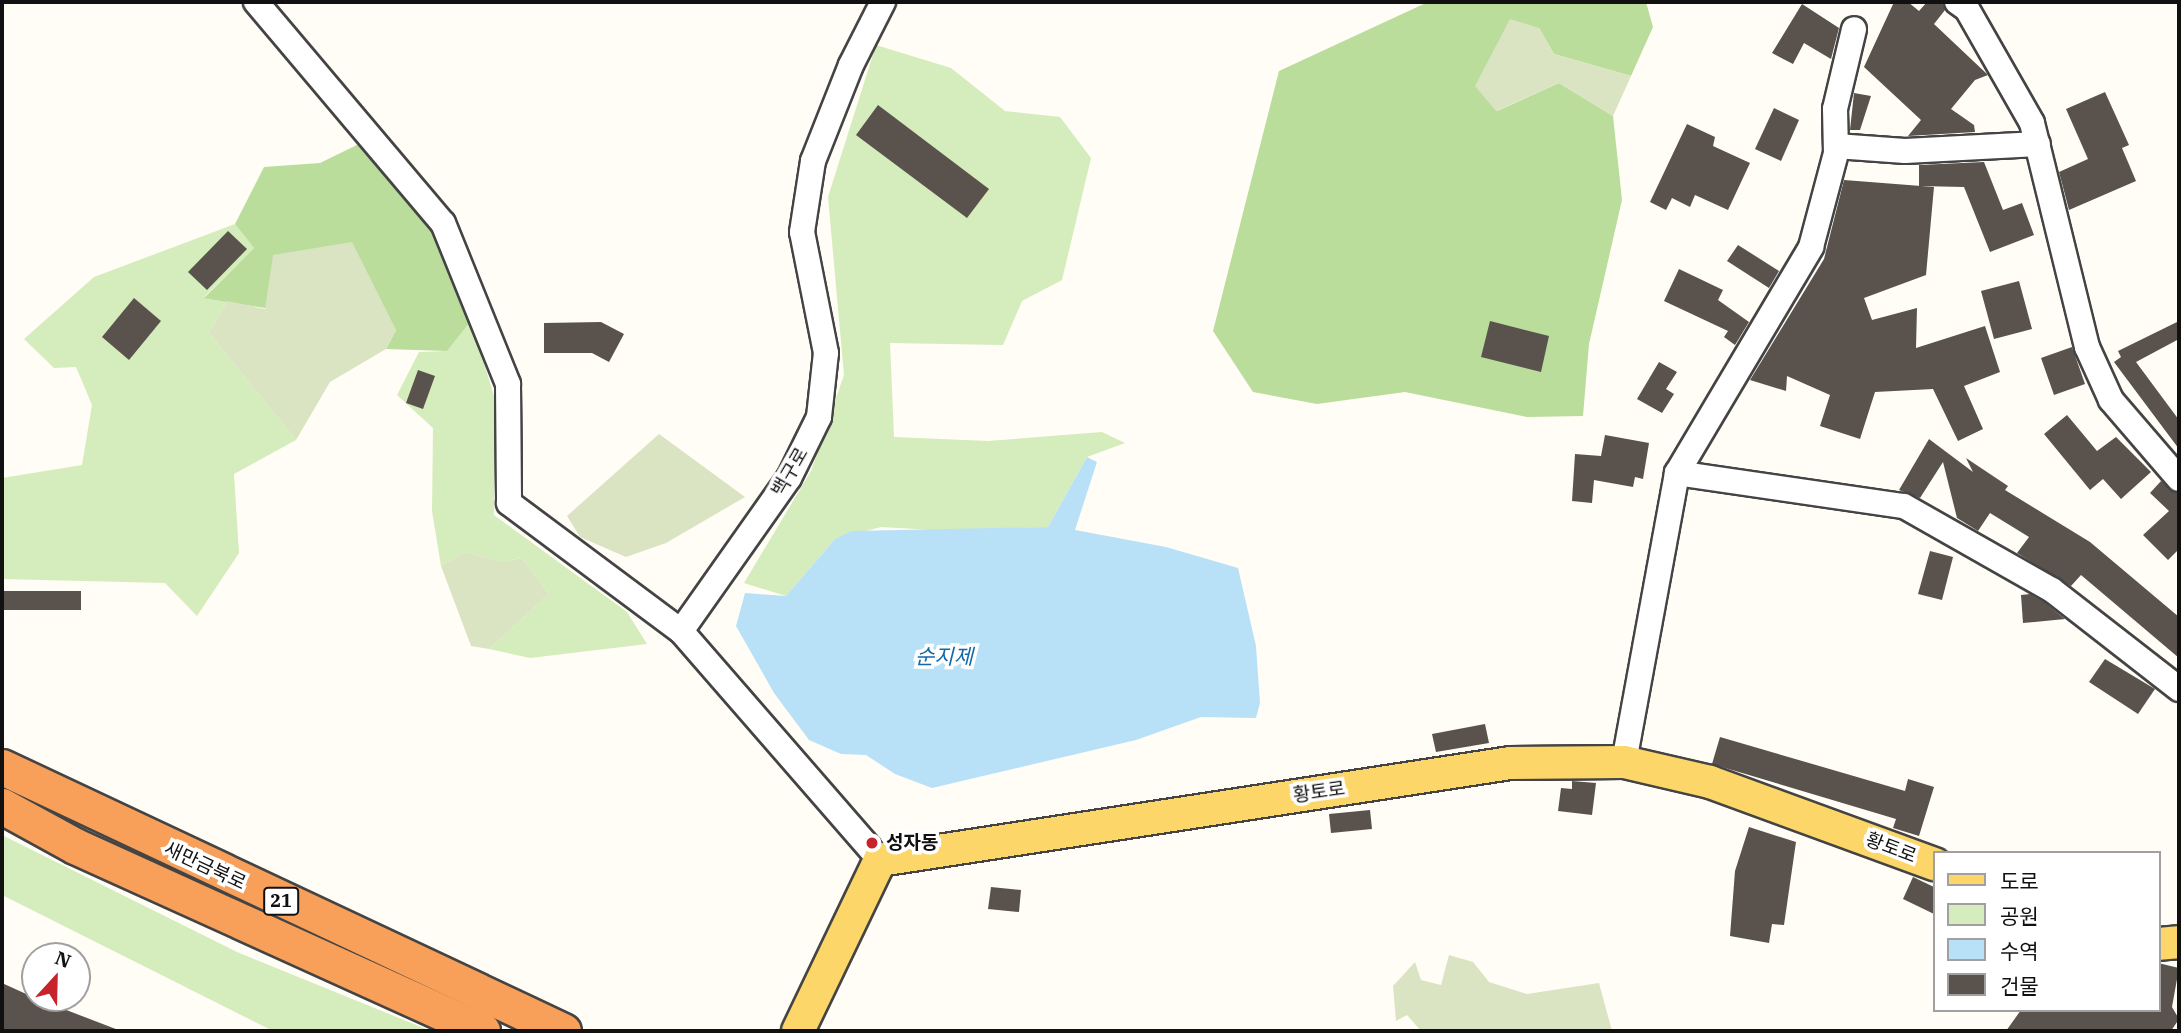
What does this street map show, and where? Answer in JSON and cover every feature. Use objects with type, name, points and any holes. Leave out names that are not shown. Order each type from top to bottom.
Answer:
[{"type":"highway","name":"새만금북로","points":[[2,767],[562,1031]]},
{"type":"highway","name":"새만금북로","points":[[2,806],[75,846],[482,1031]]},
{"type":"main road","name":"황토로","points":[[880,860],[1510,763],[1624,762],[1710,782],[1932,863]]},
{"type":"main road","points":[[798,1031],[880,860]]},
{"type":"main road","points":[[2160,944],[2179,942]]},
{"type":"street","points":[[256,2],[443,223],[508,384],[509,503],[681,631],[880,860]]},
{"type":"street","name":"백구로","points":[[681,631],[789,478],[818,417],[826,353],[802,232],[813,161],[851,65],[884,2]]},
{"type":"street","points":[[1957,2],[1966,9],[2032,123],[2087,347],[2111,400],[2179,479]]},
{"type":"street","points":[[1624,762],[1677,473],[1811,247],[1836,146],[1836,109],[1854,29]]},
{"type":"street","points":[[1836,146],[1905,151],[2038,145]]},
{"type":"street","points":[[1677,473],[1904,506],[2052,590],[2179,689]]},
{"type":"green space","points":[[1428,2],[1646,2],[1653,27],[1631,76],[1554,54],[1539,28],[1497,111],[1559,83],[1613,116],[1622,200],[1589,344],[1583,416],[1527,417],[1405,392],[1317,404],[1253,392],[1213,331],[1279,71]]},
{"type":"green space","points":[[1510,19],[1539,28],[1554,54],[1631,76],[1613,116],[1559,83],[1496,111],[1475,86]]},
{"type":"green space","points":[[876,45],[951,68],[1005,111],[1060,117],[1091,158],[1062,280],[1022,301],[1003,345],[890,343],[894,437],[988,441],[1102,432],[1125,443],[1087,457],[1048,527],[951,531],[881,527],[835,539],[786,596],[744,583],[811,471],[844,375],[828,197]]},
{"type":"green space","points":[[363,142],[426,217],[448,257],[471,321],[447,351],[386,349],[396,330],[204,298],[254,248],[235,224],[264,167],[320,163]]},
{"type":"green space","points":[[235,224],[254,248],[204,297],[227,301],[209,333],[296,440],[234,474],[239,553],[197,616],[165,583],[2,579],[2,478],[82,465],[92,405],[76,367],[54,368],[24,339],[94,277]]},
{"type":"green space","points":[[352,242],[396,330],[386,349],[330,382],[296,440],[209,333],[227,301],[265,309],[273,255]]},
{"type":"green space","points":[[471,321],[495,399],[494,515],[627,612],[647,644],[530,658],[489,649],[549,594],[522,558],[502,562],[466,552],[441,566],[432,511],[433,428],[397,395],[419,352],[447,351]]},
{"type":"green space","points":[[659,434],[745,497],[666,543],[626,557],[580,537],[567,516]]},
{"type":"green space","points":[[466,552],[502,562],[522,558],[549,594],[489,649],[471,646],[441,566]]},
{"type":"green space","points":[[2,835],[237,952],[431,1031],[273,1031],[2,895]]},
{"type":"green space","points":[[1449,955],[1473,962],[1489,982],[1527,994],[1599,983],[1612,1031],[1421,1031],[1407,1015],[1396,1021],[1393,986],[1415,962],[1421,980],[1441,985]]},
{"type":"water","name":"순지제","points":[[1087,457],[1097,462],[1075,530],[1166,547],[1238,568],[1256,646],[1260,703],[1256,718],[1201,717],[1136,740],[932,788],[895,774],[866,755],[841,754],[809,740],[774,693],[736,626],[745,593],[786,596],[835,539],[851,531],[1048,527]]},
{"type":"building","points":[[1894,2],[1908,2],[1919,11],[1927,2],[1942,2],[1945,10],[1934,24],[1988,75],[1975,80],[1951,109],[1974,125],[1975,132],[1908,136],[1921,120],[1864,67]]},
{"type":"building","points":[[1802,4],[1839,28],[1831,59],[1804,43],[1793,64],[1772,53]]},
{"type":"building","points":[[2105,92],[2129,145],[2122,148],[2136,181],[2069,210],[2059,172],[2088,159],[2066,109]]},
{"type":"building","points":[[1854,93],[1871,96],[1860,130],[1850,130]]},
{"type":"building","points":[[878,105],[989,189],[967,218],[856,135]]},
{"type":"building","points":[[1774,108],[1799,120],[1781,161],[1755,149]]},
{"type":"building","points":[[1687,124],[1715,137],[1713,146],[1750,163],[1728,210],[1695,195],[1690,207],[1672,198],[1666,210],[1650,202]]},
{"type":"building","points":[[1984,162],[2003,210],[2022,203],[2034,235],[1990,252],[1964,187],[1919,186],[1919,165]]},
{"type":"building","points":[[1844,180],[1934,187],[1926,275],[1864,298],[1872,320],[1917,308],[1916,348],[1985,326],[2000,372],[1964,386],[1983,429],[1958,441],[1933,389],[1875,392],[1860,439],[1820,426],[1830,395],[1787,376],[1786,391],[1750,380],[1824,259]]},
{"type":"building","points":[[228,231],[247,249],[207,290],[188,272]]},
{"type":"building","points":[[1738,245],[1779,271],[1769,288],[1727,261]]},
{"type":"building","points":[[1679,269],[1723,290],[1718,300],[1749,322],[1735,345],[1724,337],[1728,331],[1664,301]]},
{"type":"building","points":[[2019,281],[2032,329],[1994,339],[1981,291]]},
{"type":"building","points":[[134,298],[161,321],[129,360],[102,337]]},
{"type":"building","points":[[1490,321],[1549,336],[1541,372],[1481,357]]},
{"type":"building","points":[[601,322],[624,334],[609,362],[592,353],[544,353],[544,323]]},
{"type":"building","points":[[2177,322],[2179,339],[2136,362],[2179,420],[2179,449],[2114,362],[2121,357],[2118,351]]},
{"type":"building","points":[[2072,347],[2085,384],[2054,395],[2041,358]]},
{"type":"building","points":[[1659,362],[1677,372],[1666,389],[1674,394],[1662,413],[1637,399]]},
{"type":"building","points":[[418,370],[435,376],[423,409],[406,403]]},
{"type":"building","points":[[2067,415],[2097,451],[2116,437],[2151,472],[2121,499],[2103,479],[2090,490],[2044,434]]},
{"type":"building","points":[[1605,435],[1649,443],[1643,479],[1635,477],[1633,487],[1594,480],[1592,503],[1572,501],[1575,454],[1601,456]]},
{"type":"building","points":[[1929,439],[1973,472],[1966,458],[2008,486],[2005,490],[2090,542],[2179,617],[2179,658],[2081,575],[2071,586],[2017,553],[2029,537],[1990,513],[1978,531],[1957,518],[1943,462],[1920,498],[1899,490]]},
{"type":"building","points":[[2161,481],[2179,494],[2179,549],[2168,560],[2143,535],[2169,511],[2150,493]]},
{"type":"building","points":[[1930,551],[1953,557],[1942,600],[1918,594]]},
{"type":"building","points":[[2,591],[81,591],[81,610],[2,610]]},
{"type":"building","points":[[2030,594],[2065,619],[2023,623],[2021,595]]},
{"type":"building","points":[[2105,659],[2155,689],[2138,714],[2089,682]]},
{"type":"building","points":[[1485,724],[1489,743],[1436,752],[1432,734]]},
{"type":"building","points":[[1720,737],[1905,791],[1908,779],[1934,787],[1919,836],[1893,828],[1896,819],[1712,764]]},
{"type":"building","points":[[1572,781],[1596,783],[1592,815],[1558,811],[1561,788],[1572,789]]},
{"type":"building","points":[[1370,810],[1372,829],[1331,833],[1329,814]]},
{"type":"building","points":[[1749,827],[1796,842],[1784,925],[1772,924],[1769,943],[1730,936],[1735,871]]},
{"type":"building","points":[[1913,877],[1932,886],[1932,913],[1903,899]]},
{"type":"building","points":[[991,887],[1021,890],[1019,912],[988,909]]},
{"type":"building","points":[[2160,963],[2179,968],[2172,1007],[2179,1019],[2171,1031],[2006,1031],[2020,1012],[2160,1012]]},
{"type":"building","points":[[2,983],[21,992],[21,1012],[71,1012],[121,1031],[2,1031]]},
{"type":"place","name":"성자동","points":[[872,843]]}]
